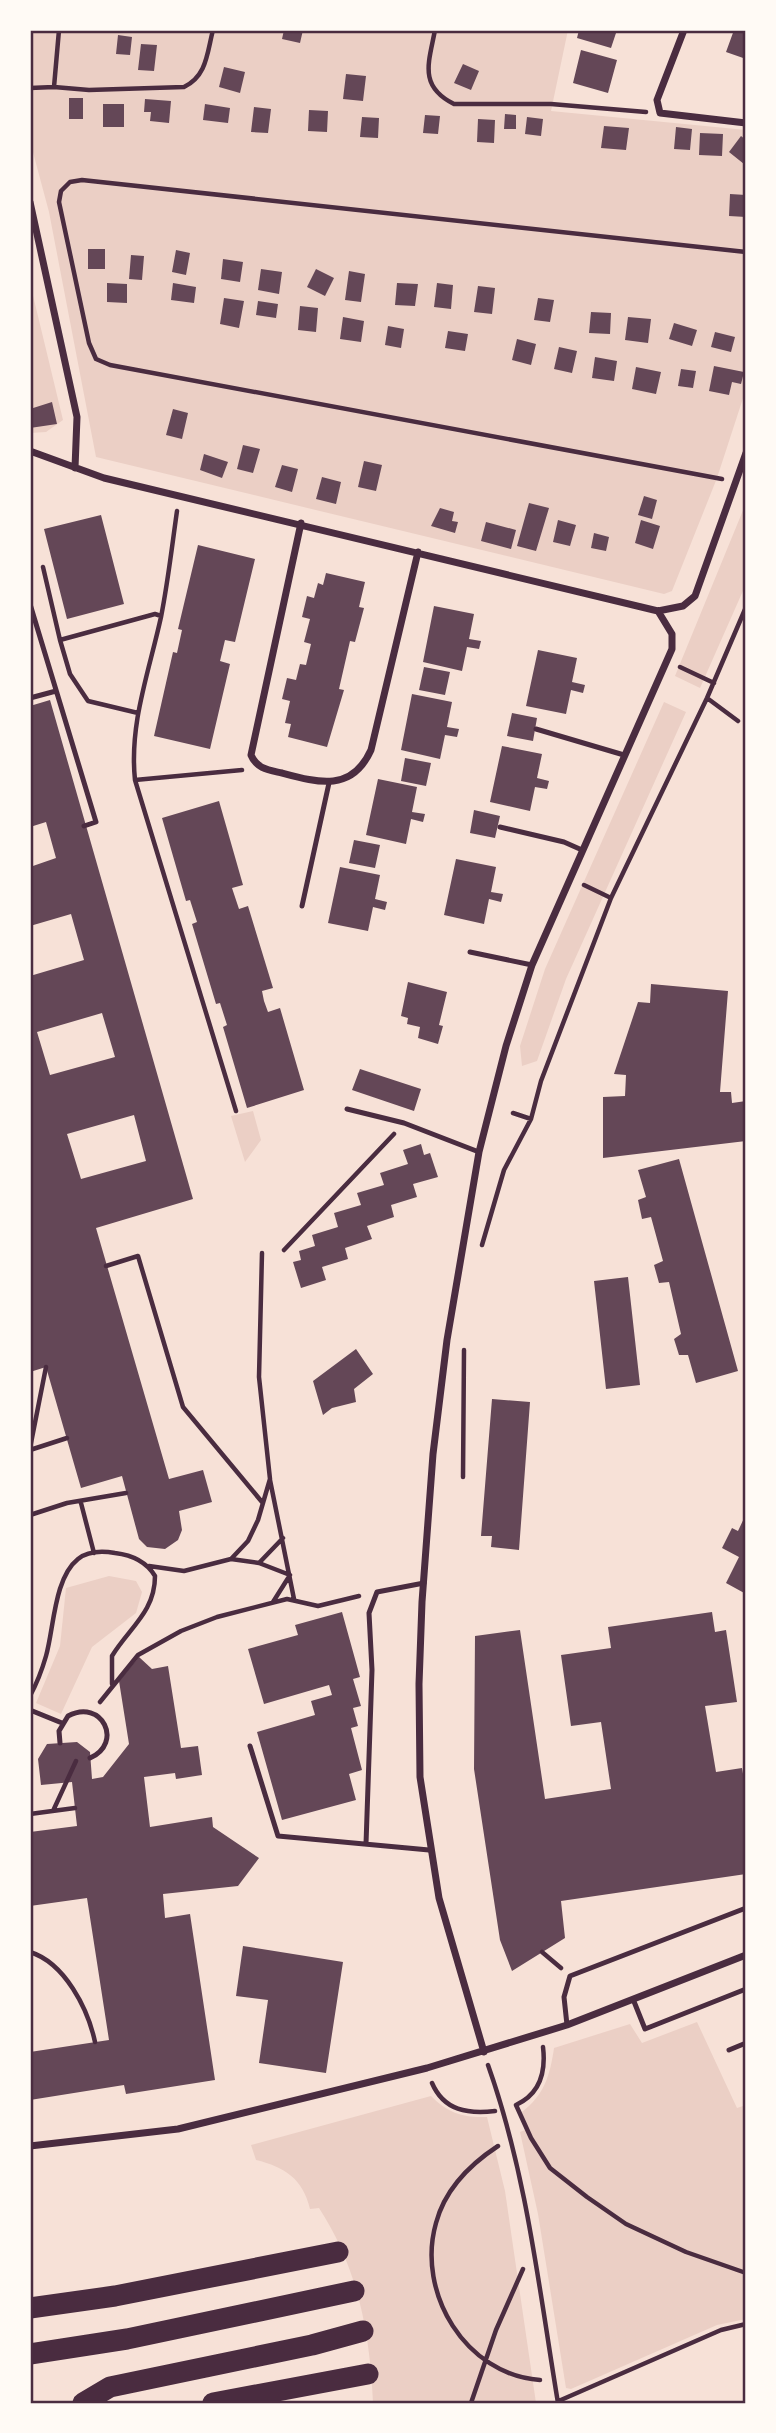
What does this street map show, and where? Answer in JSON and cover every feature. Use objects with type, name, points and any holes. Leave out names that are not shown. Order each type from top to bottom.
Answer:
[{"type":"highway","points":[[30,2308],[116,2297],[338,2252]]},
{"type":"highway","points":[[30,2354],[127,2339],[354,2291]]},
{"type":"highway","points":[[83,2403],[110,2387],[312,2345],[363,2331]]},
{"type":"highway","points":[[213,2403],[368,2374]]},
{"type":"street","points":[[684,30],[657,100],[660,113],[746,123]]},
{"type":"street","points":[[30,202],[77,417],[75,468]]},
{"type":"street","points":[[30,451],[75,468],[180,497],[301,523],[658,611],[683,606],[695,596],[746,453]]},
{"type":"street","points":[[301,523],[251,746],[255,764],[283,774],[329,783],[356,772],[365,763],[371,750],[418,552]]},
{"type":"street","points":[[484,2052],[439,1898],[429,1850],[420,1777],[419,1684],[433,1454],[447,1340],[479,1152],[506,1046],[532,965],[668,661],[673,643],[672,634],[658,611]]},
{"type":"street","points":[[30,2146],[177,2129],[484,2052],[567,2025],[746,1955]]},
{"type":"lane","points":[[30,604],[96,822],[84,825]]},
{"type":"lane","points":[[30,698],[56,691]]},
{"type":"lane","points":[[536,729],[624,755]]},
{"type":"lane","points":[[302,906],[329,783]]},
{"type":"lane","points":[[500,827],[564,842],[582,850]]},
{"type":"lane","points":[[470,952],[532,965]]},
{"type":"lane","points":[[347,1109],[404,1123],[479,1152]]},
{"type":"lane","points":[[366,1844],[372,1670],[369,1613],[377,1592],[425,1583]]},
{"type":"lane","points":[[30,1710],[62,1723]]},
{"type":"lane","points":[[60,1743],[62,1723],[75,1712],[93,1713],[100,1718],[107,1734],[102,1751],[90,1758]]},
{"type":"lane","points":[[250,1746],[278,1836],[429,1850]]},
{"type":"lane","points":[[567,2025],[564,1997],[569,1976],[746,1908]]},
{"type":"lane","points":[[633,1999],[645,2029],[746,1989]]},
{"type":"lane","points":[[729,2050],[746,2043]]},
{"type":"path","points":[[54,88],[58,30]]},
{"type":"path","points":[[30,88],[101,90],[184,87],[195,82],[202,72],[212,30]]},
{"type":"path","points":[[435,30],[428,66],[430,84],[439,96],[454,104],[551,104],[660,113]]},
{"type":"path","points":[[717,478],[110,365],[96,359],[89,342],[59,202],[61,191],[70,182],[82,180],[746,253]]},
{"type":"path","points":[[180,497],[161,615],[138,713],[133,754],[135,780],[236,1111]]},
{"type":"path","points":[[43,567],[70,674],[88,701],[138,713]]},
{"type":"path","points":[[480,1257],[490,1209],[504,1170],[531,1119],[541,1081],[611,898],[707,698],[746,607]]},
{"type":"path","points":[[60,640],[155,614],[161,615]]},
{"type":"path","points":[[668,661],[713,683]]},
{"type":"path","points":[[707,698],[737,721]]},
{"type":"path","points":[[135,780],[239,772],[255,764]]},
{"type":"path","points":[[570,878],[611,898]]},
{"type":"path","points":[[513,1113],[531,1119]]},
{"type":"path","points":[[284,1250],[404,1123]]},
{"type":"path","points":[[262,1253],[259,1280],[259,1377],[270,1479],[294,1599]]},
{"type":"path","points":[[106,1266],[138,1256],[183,1407],[263,1503]]},
{"type":"path","points":[[447,1340],[464,1349],[463,1476]]},
{"type":"path","points":[[46,1367],[30,1449],[67,1438]]},
{"type":"path","points":[[231,1559],[248,1541],[270,1479]]},
{"type":"path","points":[[30,1515],[67,1503],[80,1503],[127,1493]]},
{"type":"path","points":[[80,1503],[94,1553]]},
{"type":"path","points":[[259,1563],[283,1537]]},
{"type":"path","points":[[30,1697],[39,1678],[62,1585],[79,1558],[94,1553],[122,1554],[149,1566],[184,1571],[231,1559],[259,1563],[290,1575]]},
{"type":"path","points":[[112,1684],[113,1656],[137,1628],[152,1597],[155,1576],[149,1566]]},
{"type":"path","points":[[272,1602],[290,1575]]},
{"type":"path","points":[[93,1713],[112,1684],[138,1655],[155,1644],[217,1616],[272,1602],[294,1599],[318,1606],[377,1592]]},
{"type":"path","points":[[53,1811],[77,1759]]},
{"type":"path","points":[[30,1814],[75,1808]]},
{"type":"path","points":[[30,1952],[55,1969],[79,1995],[90,2020],[95,2042]]},
{"type":"path","points":[[542,1952],[569,1976]]},
{"type":"path","points":[[543,2046],[544,2072],[537,2088],[516,2105],[550,2168],[626,2224],[686,2252],[746,2273]]},
{"type":"path","points":[[484,2052],[503,2109],[525,2199],[557,2403],[721,2329],[746,2324]]},
{"type":"path","points":[[430,2079],[436,2093],[449,2106],[470,2114],[495,2111]]},
{"type":"path","points":[[498,2146],[465,2171],[449,2192],[436,2222],[431,2250],[433,2280],[447,2318],[485,2361],[506,2373],[540,2380]]},
{"type":"path","points":[[471,2403],[485,2361],[523,2269]]},
{"type":"shaded area","points":[[30,30],[568,30],[551,111],[746,130],[746,389],[717,478],[672,591],[664,594],[96,457],[49,212],[30,141]]},
{"type":"shaded area","points":[[30,283],[63,420],[46,432],[30,433]]},
{"type":"shaded area","points":[[746,503],[746,584],[700,688],[675,676]]},
{"type":"shaded area","points":[[664,702],[686,712],[566,979],[537,1061],[522,1066],[520,1046],[545,969]]},
{"type":"shaded area","points":[[253,1111],[261,1140],[245,1162],[231,1116]]},
{"type":"shaded area","points":[[109,1576],[136,1581],[142,1592],[136,1613],[92,1647],[61,1714],[36,1703],[60,1646],[66,1588]]},
{"type":"shaded area","points":[[697,2022],[737,2108],[746,2105],[746,2319],[717,2325],[571,2389],[566,2388],[538,2214],[520,2132],[525,2130],[522,2112],[536,2099],[545,2084],[554,2048],[630,2024],[642,2043]]},
{"type":"shaded area","points":[[431,2096],[456,2113],[487,2117],[505,2191],[536,2403],[373,2403],[365,2326],[360,2302],[343,2254],[319,2208],[310,2209],[303,2190],[291,2176],[276,2166],[256,2160],[251,2145]]},
{"type":"building","points":[[284,30],[303,30],[300,43],[282,39]]},
{"type":"building","points":[[579,30],[617,30],[611,48],[577,38]]},
{"type":"building","points":[[734,30],[746,30],[746,59],[726,52]]},
{"type":"building","points":[[118,35],[132,37],[130,55],[116,54]]},
{"type":"building","points":[[141,44],[157,45],[154,71],[138,70]]},
{"type":"building","points":[[581,50],[617,60],[608,93],[573,83]]},
{"type":"building","points":[[463,64],[479,71],[471,90],[454,83]]},
{"type":"building","points":[[224,67],[245,72],[240,93],[219,87]]},
{"type":"building","points":[[346,74],[366,76],[363,101],[343,99]]},
{"type":"building","points":[[69,98],[83,98],[83,119],[69,119]]},
{"type":"building","points":[[145,99],[171,101],[169,123],[150,121],[151,112],[144,112]]},
{"type":"building","points":[[103,104],[124,104],[124,127],[103,127]]},
{"type":"building","points":[[205,104],[230,108],[228,123],[203,120]]},
{"type":"building","points":[[254,107],[271,109],[268,133],[251,132]]},
{"type":"building","points":[[309,110],[328,111],[327,132],[308,131]]},
{"type":"building","points":[[505,114],[516,115],[516,129],[504,129]]},
{"type":"building","points":[[425,115],[440,116],[438,134],[423,133]]},
{"type":"building","points":[[362,117],[379,118],[378,138],[360,137]]},
{"type":"building","points":[[527,117],[543,119],[541,136],[525,134]]},
{"type":"building","points":[[478,119],[495,120],[494,143],[477,142]]},
{"type":"building","points":[[604,126],[629,128],[626,150],[601,148]]},
{"type":"building","points":[[676,127],[692,129],[690,150],[674,149]]},
{"type":"building","points":[[700,133],[723,134],[722,156],[699,155]]},
{"type":"building","points":[[741,136],[746,140],[744,164],[729,152]]},
{"type":"building","points":[[730,194],[746,195],[746,217],[729,216]]},
{"type":"building","points":[[88,249],[105,249],[105,269],[88,269]]},
{"type":"building","points":[[176,250],[190,253],[186,275],[172,272]]},
{"type":"building","points":[[131,255],[144,256],[142,280],[129,279]]},
{"type":"building","points":[[223,259],[243,262],[240,282],[221,279]]},
{"type":"building","points":[[261,269],[282,272],[279,294],[258,290]]},
{"type":"building","points":[[316,269],[334,278],[325,296],[307,287]]},
{"type":"building","points":[[349,271],[365,274],[361,302],[345,300]]},
{"type":"building","points":[[107,283],[127,284],[127,303],[107,302]]},
{"type":"building","points":[[173,283],[196,287],[194,303],[171,300]]},
{"type":"building","points":[[397,283],[418,284],[415,306],[395,305]]},
{"type":"building","points":[[437,283],[453,285],[451,309],[434,307]]},
{"type":"building","points":[[478,286],[495,288],[492,314],[474,312]]},
{"type":"building","points":[[224,298],[244,301],[239,328],[220,324]]},
{"type":"building","points":[[538,298],[554,300],[550,322],[534,320]]},
{"type":"building","points":[[258,301],[278,304],[276,318],[256,315]]},
{"type":"building","points":[[300,306],[318,308],[316,332],[298,330]]},
{"type":"building","points":[[591,312],[611,313],[610,334],[589,333]]},
{"type":"building","points":[[343,317],[364,321],[361,342],[340,339]]},
{"type":"building","points":[[628,317],[651,319],[648,343],[625,340]]},
{"type":"building","points":[[674,323],[697,330],[692,346],[669,339]]},
{"type":"building","points":[[388,326],[404,329],[401,348],[385,345]]},
{"type":"building","points":[[448,331],[468,334],[465,351],[445,348]]},
{"type":"building","points":[[715,332],[735,337],[731,352],[711,347]]},
{"type":"building","points":[[517,339],[536,344],[531,365],[512,360]]},
{"type":"building","points":[[559,347],[577,351],[572,373],[554,369]]},
{"type":"building","points":[[595,357],[617,361],[614,381],[592,378]]},
{"type":"building","points":[[714,366],[744,372],[741,384],[732,382],[729,395],[709,391]]},
{"type":"building","points":[[636,367],[661,372],[656,394],[632,389]]},
{"type":"building","points":[[681,369],[696,371],[693,388],[678,386]]},
{"type":"building","points":[[52,402],[57,424],[30,428],[30,409]]},
{"type":"building","points":[[173,409],[188,413],[182,439],[166,435]]},
{"type":"building","points":[[243,445],[260,449],[253,473],[237,469]]},
{"type":"building","points":[[204,454],[228,462],[222,478],[200,470]]},
{"type":"building","points":[[364,461],[382,465],[376,491],[358,487]]},
{"type":"building","points":[[282,465],[298,469],[292,492],[275,487]]},
{"type":"building","points":[[322,477],[341,482],[336,504],[316,499]]},
{"type":"building","points":[[644,496],[657,500],[652,519],[638,515]]},
{"type":"building","points":[[529,503],[549,508],[536,551],[517,546]]},
{"type":"building","points":[[440,508],[454,512],[452,521],[458,522],[455,533],[431,526]]},
{"type":"building","points":[[101,515],[124,604],[67,619],[44,529]]},
{"type":"building","points":[[558,520],[576,525],[570,546],[553,542]]},
{"type":"building","points":[[641,520],[660,526],[653,549],[635,543]]},
{"type":"building","points":[[486,522],[516,530],[511,549],[481,541]]},
{"type":"building","points":[[594,533],[609,537],[606,551],[591,548]]},
{"type":"building","points":[[198,545],[255,559],[235,642],[225,640],[220,661],[230,664],[210,749],[154,736],[173,652],[177,653],[182,630],[178,629]]},
{"type":"building","points":[[326,573],[365,582],[359,607],[364,608],[355,642],[350,641],[339,689],[344,690],[327,747],[288,737],[291,724],[285,723],[290,701],[282,699],[287,678],[296,680],[300,664],[306,665],[311,644],[304,642],[310,619],[302,617],[307,596],[314,598],[318,583],[323,585]]},
{"type":"building","points":[[434,606],[474,614],[469,639],[481,641],[479,649],[467,647],[462,671],[423,662]]},
{"type":"building","points":[[538,650],[577,658],[572,682],[585,685],[583,693],[571,690],[566,714],[526,706]]},
{"type":"building","points":[[424,667],[450,672],[445,695],[419,690]]},
{"type":"building","points":[[412,694],[452,702],[447,727],[459,729],[457,737],[445,735],[440,759],[401,750]]},
{"type":"building","points":[[50,700],[193,1199],[96,1228],[169,1479],[203,1470],[212,1502],[179,1511],[182,1530],[178,1540],[165,1549],[147,1547],[139,1539],[122,1476],[81,1488],[46,1367],[30,1372],[30,976],[84,960],[71,914],[30,926],[30,867],[56,858],[46,822],[30,827],[30,706]],"holes":[[[102,1013],[115,1057],[50,1075],[37,1032]],[[134,1115],[146,1161],[81,1179],[67,1134]]]},
{"type":"building","points":[[512,713],[537,718],[533,741],[507,736]]},
{"type":"building","points":[[502,746],[542,754],[537,778],[549,781],[547,789],[535,787],[530,811],[490,802]]},
{"type":"building","points":[[405,758],[431,763],[426,786],[401,781]]},
{"type":"building","points":[[378,779],[417,787],[412,812],[425,814],[423,822],[411,819],[406,844],[366,835]]},
{"type":"building","points":[[219,801],[243,885],[232,888],[239,909],[248,906],[273,988],[262,991],[264,1001],[268,1012],[280,1008],[304,1090],[247,1108],[223,1027],[227,1025],[220,1003],[216,1004],[192,924],[197,922],[190,900],[186,901],[162,818]]},
{"type":"building","points":[[474,810],[500,816],[495,838],[470,833]]},
{"type":"building","points":[[354,840],[380,845],[375,868],[349,863]]},
{"type":"building","points":[[456,859],[496,867],[491,892],[503,894],[501,902],[489,899],[484,924],[444,915]]},
{"type":"building","points":[[340,867],[380,875],[375,899],[387,902],[385,910],[373,907],[368,931],[328,923]]},
{"type":"building","points":[[408,982],[447,992],[439,1025],[443,1026],[438,1044],[418,1038],[420,1027],[407,1024],[408,1018],[401,1016]]},
{"type":"building","points":[[651,984],[728,991],[720,1092],[731,1092],[732,1103],[746,1101],[746,1141],[603,1158],[603,1097],[625,1096],[626,1075],[614,1074],[638,1002],[650,1003]]},
{"type":"building","points":[[360,1069],[421,1089],[414,1111],[352,1090]]},
{"type":"building","points":[[421,1144],[424,1155],[430,1153],[438,1177],[413,1184],[417,1197],[391,1205],[394,1217],[367,1226],[372,1239],[345,1248],[348,1259],[322,1267],[326,1280],[301,1288],[293,1262],[301,1260],[299,1251],[315,1246],[312,1235],[338,1227],[334,1213],[361,1205],[357,1193],[384,1185],[380,1173],[408,1164],[403,1150]]},
{"type":"building","points":[[679,1159],[738,1371],[696,1383],[688,1355],[679,1355],[674,1339],[681,1334],[669,1282],[659,1283],[654,1265],[663,1261],[651,1217],[642,1219],[638,1200],[646,1197],[638,1170]]},
{"type":"building","points":[[628,1277],[640,1385],[606,1389],[594,1281]]},
{"type":"building","points":[[356,1349],[373,1374],[354,1389],[356,1402],[332,1408],[323,1415],[313,1381]]},
{"type":"building","points":[[492,1399],[530,1402],[519,1550],[491,1547],[492,1536],[481,1536]]},
{"type":"building","points":[[746,1514],[746,1594],[726,1583],[739,1557],[722,1548],[732,1528],[738,1531]]},
{"type":"building","points":[[342,1612],[360,1677],[353,1679],[361,1706],[353,1708],[358,1726],[351,1728],[362,1770],[349,1774],[356,1800],[282,1820],[257,1732],[315,1715],[311,1701],[332,1695],[329,1685],[264,1704],[248,1649],[298,1635],[295,1625]]},
{"type":"building","points":[[712,1612],[715,1632],[726,1630],[737,1702],[705,1706],[716,1772],[742,1768],[746,1791],[746,1874],[561,1901],[565,1938],[512,1971],[500,1940],[474,1769],[475,1636],[520,1630],[545,1799],[611,1789],[601,1722],[571,1726],[561,1655],[611,1648],[608,1627]]},
{"type":"building","points":[[139,1657],[152,1669],[168,1666],[181,1748],[198,1746],[202,1775],[176,1779],[175,1773],[144,1777],[150,1827],[212,1817],[213,1827],[259,1858],[238,1886],[163,1894],[165,1918],[190,1914],[215,2080],[126,2094],[124,2085],[30,2100],[30,2052],[109,2040],[87,1898],[30,1906],[30,1832],[77,1826],[72,1782],[41,1785],[38,1759],[47,1744],[77,1742],[90,1752],[92,1779],[103,1777],[129,1744],[119,1681]]},
{"type":"building","points":[[243,1946],[343,1962],[326,2073],[259,2063],[268,2000],[236,1996]]}]
